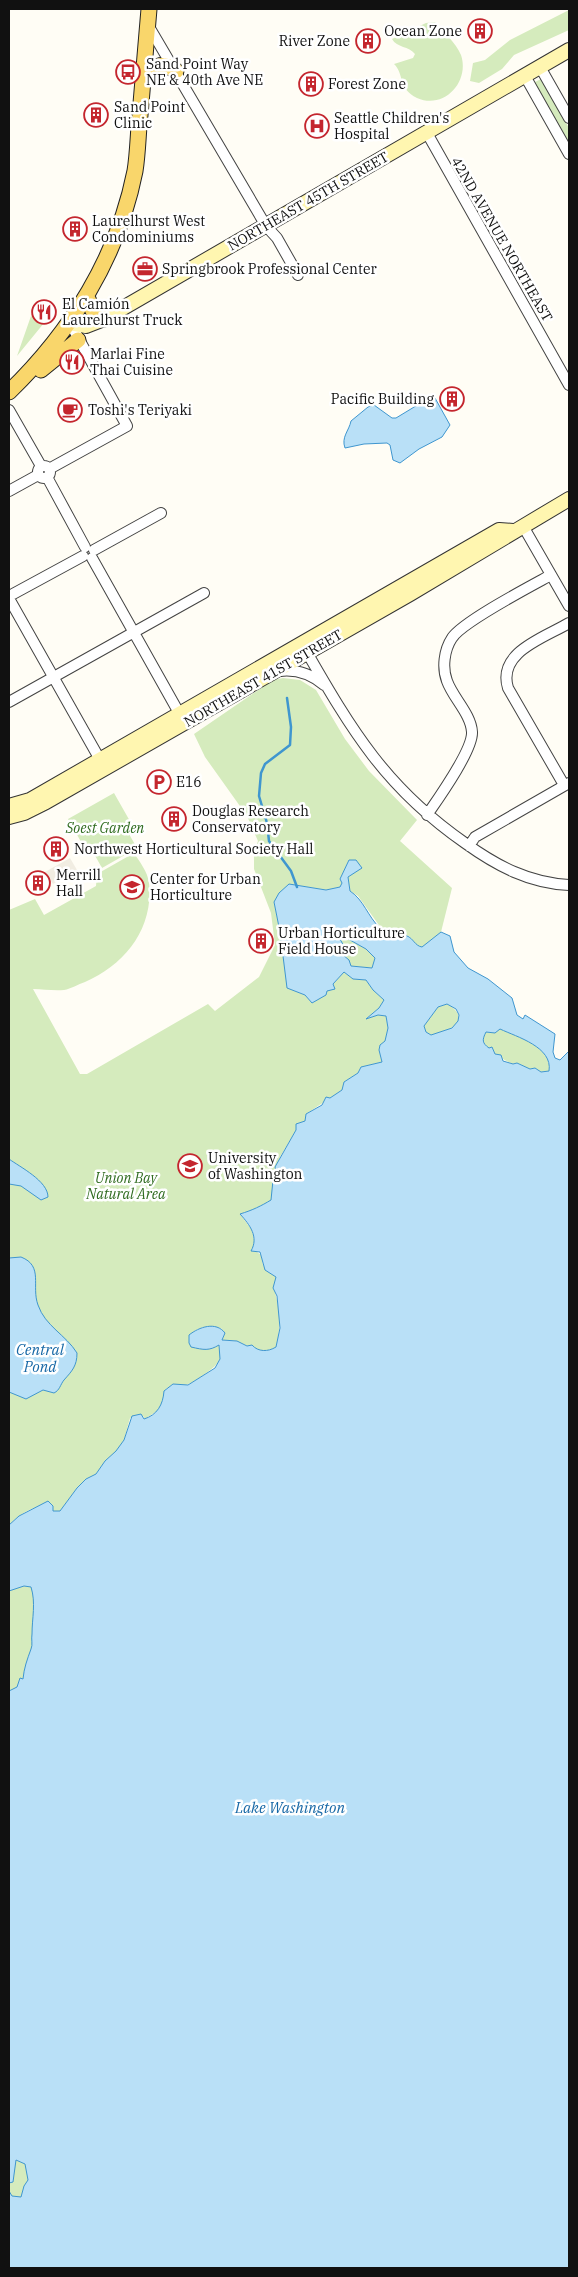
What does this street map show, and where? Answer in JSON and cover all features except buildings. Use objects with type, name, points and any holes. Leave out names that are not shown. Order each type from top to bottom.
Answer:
[{"type":"main road","points":[[9,392],[70,323],[104,265],[129,196],[135,170],[148,16]]},
{"type":"main road","points":[[143,82],[153,69],[162,65],[169,66],[176,71]]},
{"type":"main road","points":[[86,296],[94,313],[104,319]]},
{"type":"main road","points":[[22,379],[39,372],[78,340]]},
{"type":"street","points":[[139,9],[148,16],[176,71],[266,226],[277,238],[298,275]]},
{"type":"street","name":"NORTHEAST 45TH STREET","points":[[70,323],[86,326],[104,319],[569,50]]},
{"type":"street","points":[[540,67],[569,118]]},
{"type":"street","points":[[524,76],[569,154]]},
{"type":"street","name":"42ND AVENUE NORTHEAST","points":[[426,133],[569,385]]},
{"type":"street","points":[[78,340],[93,330],[104,319]]},
{"type":"street","points":[[9,491],[127,426],[70,323]]},
{"type":"street","points":[[9,410],[182,718]]},
{"type":"street","name":"NORTHEAST 41ST STREET","points":[[9,806],[30,800],[102,764],[305,648],[499,530],[518,528],[569,499]]},
{"type":"street","points":[[102,764],[10,598],[161,513]]},
{"type":"street","points":[[518,528],[551,575],[569,606]]},
{"type":"street","points":[[427,815],[442,795],[468,746],[472,734],[468,720],[449,687],[445,676],[446,654],[452,637],[467,624],[551,575]]},
{"type":"street","points":[[9,702],[204,594]]},
{"type":"street","points":[[469,846],[475,837],[567,784],[508,688],[506,670],[517,653],[569,624]]},
{"type":"street","points":[[305,648],[353,731],[376,763],[427,815],[494,863],[522,876],[569,885]]},
{"type":"street","name":"NORTHEAST 41ST STREET","points":[[182,718],[275,672],[305,648]]},
{"type":"street","points":[[275,672],[290,669],[298,671],[318,680],[328,689]]},
{"type":"street","name":"NORTHEAST 41ST STREET","points":[[9,817],[33,810],[102,764]]},
{"type":"green space","points":[[569,10],[569,30],[514,55],[502,69],[479,83],[470,81],[473,63],[485,60],[510,40]]},
{"type":"green space","points":[[435,22],[449,37],[461,55],[462,75],[458,84],[445,97],[427,101],[417,98],[407,90],[394,64],[413,58],[415,54],[392,39],[426,23]]},
{"type":"green space","points":[[541,79],[569,128],[569,145],[533,83]]},
{"type":"green space","points":[[31,316],[44,323],[17,356]]},
{"type":"green space","name":"Union Bay Natural Area","points":[[283,678],[300,680],[316,690],[345,739],[369,771],[417,820],[400,841],[452,888],[441,932],[423,947],[418,947],[409,936],[395,934],[381,928],[358,896],[350,891],[348,877],[352,874],[349,860],[340,879],[342,883],[340,887],[326,890],[289,884],[274,902],[288,988],[305,995],[312,1003],[327,991],[344,972],[353,979],[366,980],[384,1000],[379,1008],[367,1018],[378,1015],[386,1016],[388,1028],[385,1042],[380,1045],[379,1050],[382,1062],[361,1067],[358,1073],[344,1082],[342,1090],[306,1114],[305,1121],[296,1130],[280,1157],[272,1200],[240,1214],[252,1230],[257,1252],[261,1255],[263,1265],[276,1277],[274,1289],[278,1306],[279,1333],[276,1347],[262,1350],[235,1341],[222,1340],[224,1336],[222,1329],[215,1327],[203,1327],[193,1332],[219,1345],[221,1356],[214,1367],[191,1383],[185,1385],[173,1384],[166,1389],[160,1409],[145,1419],[143,1416],[130,1418],[124,1440],[116,1452],[105,1461],[96,1474],[77,1488],[60,1511],[53,1511],[53,1506],[48,1505],[36,1507],[18,1517],[9,1525],[9,910],[35,899],[44,915],[96,886],[97,874],[134,853],[147,875],[149,899],[147,915],[134,943],[113,966],[69,989],[33,989],[80,1074],[87,1074],[208,1004],[215,1011],[259,977],[275,945],[271,913],[254,869],[254,851],[258,841],[247,816],[205,757],[194,734],[273,680]]},
{"type":"green space","name":"Soest Garden","points":[[114,793],[135,830],[129,834],[137,848],[102,868],[89,845],[84,847],[68,819]]},
{"type":"green space","points":[[341,935],[366,949],[375,958],[372,968],[351,966],[341,947]]},
{"type":"green space","points":[[447,1004],[457,1012],[458,1020],[456,1024],[434,1035],[426,1032],[424,1026],[438,1007]]},
{"type":"green space","points":[[500,1029],[524,1039],[540,1049],[546,1055],[549,1071],[541,1072],[535,1068],[530,1069],[517,1063],[513,1064],[490,1051],[483,1040],[485,1034],[486,1032],[491,1033]]},
{"type":"green space","points":[[15,1580],[38,1587],[31,1680],[9,1694],[9,1584]]},
{"type":"green space","points":[[23,2154],[32,2186],[9,2217],[9,2164]]},
{"type":"shaded area","points":[[70,858],[77,870],[53,884],[45,872]]},
{"type":"water","points":[[429,398],[435,398],[450,425],[442,437],[419,449],[400,463],[393,460],[390,445],[387,443],[364,444],[345,448],[345,437],[351,421],[368,407],[374,405],[392,418],[396,418]]},
{"type":"water","name":"Lake Washington","points":[[349,860],[356,860],[362,868],[348,877],[350,891],[359,899],[380,928],[407,936],[422,947],[441,932],[450,936],[454,952],[468,968],[488,979],[512,998],[517,1015],[523,1019],[525,1015],[555,1034],[553,1052],[555,1058],[560,1060],[569,1051],[569,2268],[9,2268],[9,2191],[12,2196],[21,2197],[28,2180],[25,2164],[16,2160],[13,2182],[9,2183],[9,1691],[17,1687],[20,1678],[23,1679],[32,1646],[34,1605],[31,1587],[24,1586],[9,1591],[9,1525],[19,1516],[48,1501],[53,1506],[53,1511],[60,1511],[77,1488],[86,1479],[96,1474],[105,1461],[116,1451],[124,1440],[132,1416],[141,1414],[144,1419],[149,1417],[158,1409],[164,1391],[173,1384],[188,1385],[215,1368],[220,1359],[219,1345],[206,1349],[191,1347],[189,1335],[193,1332],[207,1326],[212,1326],[221,1329],[225,1333],[222,1340],[237,1341],[263,1350],[270,1350],[276,1347],[280,1328],[277,1296],[273,1288],[276,1277],[265,1270],[260,1252],[251,1251],[254,1236],[247,1222],[240,1214],[257,1208],[271,1200],[273,1180],[277,1175],[275,1167],[296,1130],[296,1124],[305,1121],[306,1114],[322,1105],[326,1097],[330,1098],[342,1090],[344,1082],[358,1073],[361,1067],[382,1062],[379,1050],[380,1045],[385,1041],[388,1028],[386,1016],[378,1015],[366,1019],[379,1008],[384,1000],[366,980],[353,979],[344,972],[333,984],[335,989],[327,991],[326,995],[312,1003],[305,995],[287,988],[274,902],[279,893],[289,884],[326,890],[340,887],[342,883],[340,879]],"holes":[[[341,935],[366,949],[375,958],[372,968],[351,966],[349,960],[343,955],[346,950],[340,939]],[[447,1004],[456,1009],[459,1015],[458,1021],[452,1028],[431,1035],[426,1032],[424,1026],[438,1007]],[[500,1029],[524,1039],[540,1049],[549,1063],[549,1071],[541,1072],[535,1068],[530,1069],[517,1063],[513,1064],[503,1061],[501,1055],[495,1054],[492,1047],[489,1048],[483,1041],[486,1032],[495,1033]]]},
{"type":"water","points":[[9,1159],[39,1180],[47,1191],[48,1197],[41,1200],[21,1186],[9,1184]]},
{"type":"water","name":"Central Pond","points":[[21,1257],[28,1261],[35,1271],[36,1298],[41,1312],[77,1353],[74,1368],[58,1390],[54,1393],[43,1390],[26,1399],[9,1392],[9,1258]]},
{"type":"waterway","points":[[287,698],[291,727],[290,745],[265,764],[261,773],[259,796],[267,823],[269,841],[291,871],[297,887]]},
{"type":"place","name":"Ocean Zone","points":[[480,31]]},
{"type":"place","name":"River Zone","points":[[368,41]]},
{"type":"place","name":"Sand Point Way NE & 40th Ave NE","points":[[128,72]]},
{"type":"place","name":"Forest Zone","points":[[311,84]]},
{"type":"place","name":"Sand Point Clinic","points":[[96,115]]},
{"type":"place","name":"Seattle Children's Hospital","points":[[317,126]]},
{"type":"place","name":"Laurelhurst West Condominiums","points":[[75,229]]},
{"type":"place","name":"Springbrook Professional Center","points":[[145,269]]},
{"type":"place","name":"El Camión Laurelhurst Truck","points":[[44,312]]},
{"type":"place","name":"Marlai Fine Thai Cuisine","points":[[72,362]]},
{"type":"place","name":"Pacific Building","points":[[452,399]]},
{"type":"place","name":"Toshi's Teriyaki","points":[[70,410]]},
{"type":"place","name":"E16","points":[[159,782]]},
{"type":"place","name":"Douglas Research Conservatory","points":[[174,819]]},
{"type":"place","name":"Northwest Horticultural Society Hall","points":[[56,849]]},
{"type":"place","name":"Merrill Hall","points":[[38,883]]},
{"type":"place","name":"Center for Urban Horticulture","points":[[132,887]]},
{"type":"place","name":"Urban Horticulture Field House","points":[[261,941]]},
{"type":"place","name":"University of Washington","points":[[190,1166]]}]
